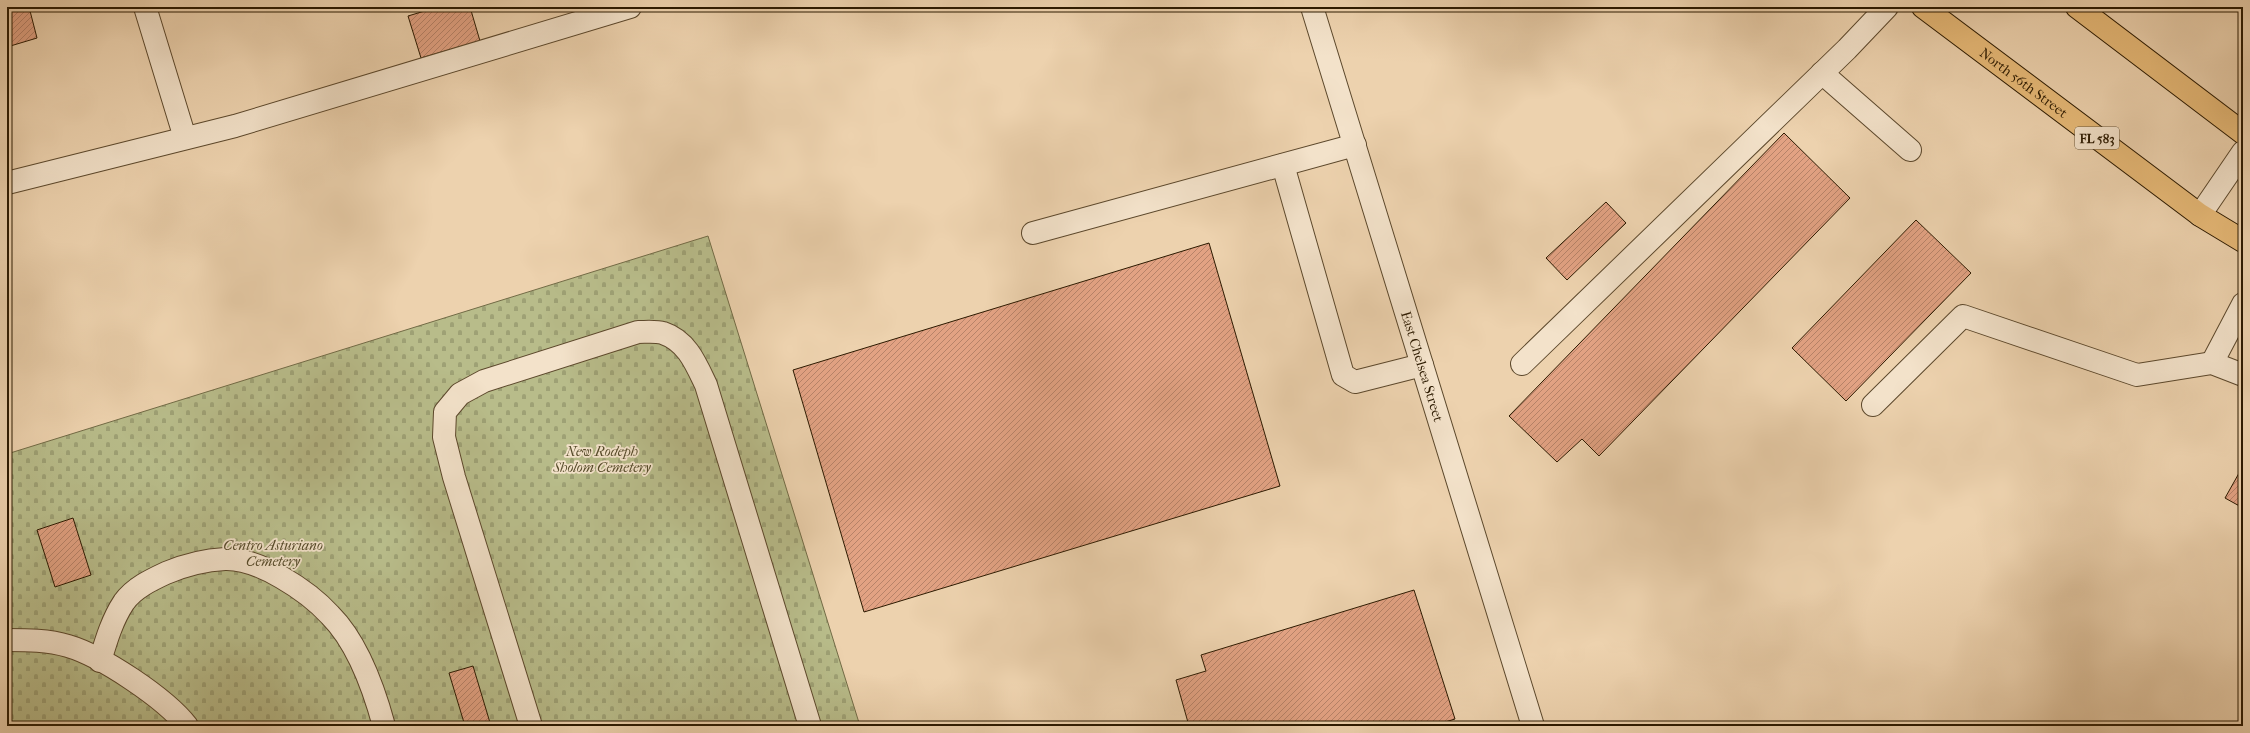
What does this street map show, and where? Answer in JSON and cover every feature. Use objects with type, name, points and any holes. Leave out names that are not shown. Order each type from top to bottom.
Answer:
[{"type":"main road","name":"North 56th Street","points":[[1923,7],[2200,214],[2243,241]]},
{"type":"main road","points":[[2078,7],[2243,133]]},
{"type":"street","points":[[145,7],[185,138]]},
{"type":"street","points":[[7,183],[234,126],[630,7]]},
{"type":"street","name":"East Chelsea Street","points":[[1312,7],[1533,726]]},
{"type":"street","points":[[1522,364],[1822,73],[1887,7]]},
{"type":"street","points":[[1822,73],[1910,150]]},
{"type":"street","points":[[1033,233],[1355,145]]},
{"type":"street","points":[[2200,214],[2243,152]]},
{"type":"street","points":[[1283,165],[1343,375],[1355,382],[1422,365]]},
{"type":"street","points":[[2212,363],[2243,304]]},
{"type":"street","points":[[1873,405],[1964,316],[2137,375],[2212,363],[2243,376]]},
{"type":"street","points":[[531,726],[454,477],[444,437],[444,412],[460,394],[484,381],[638,332],[662,333],[678,340],[693,357],[706,385],[810,726]]},
{"type":"street","points":[[100,661],[110,629],[125,602],[147,582],[187,564],[226,559],[251,564],[309,594],[332,616],[360,658],[373,688],[384,726]]},
{"type":"street","points":[[7,640],[34,640],[68,646],[100,661],[158,699],[187,726]]},
{"type":"green space","points":[[708,236],[860,726],[7,726],[7,454]]},
{"type":"building","points":[[7,7],[29,7],[37,38],[7,47]]},
{"type":"building","points":[[438,7],[470,7],[480,41],[421,58],[408,16]]},
{"type":"building","points":[[1784,133],[1850,198],[1599,456],[1582,439],[1557,462],[1509,416]]},
{"type":"building","points":[[1606,202],[1626,223],[1567,280],[1546,258]]},
{"type":"building","points":[[1916,220],[1971,273],[1846,401],[1792,348]]},
{"type":"building","points":[[1209,243],[1280,486],[864,612],[793,370]]},
{"type":"building","points":[[2243,466],[2243,508],[2225,498]]},
{"type":"building","points":[[73,518],[91,575],[55,587],[37,530]]},
{"type":"building","points":[[1414,590],[1455,719],[1432,726],[1189,726],[1176,680],[1206,671],[1201,655]]},
{"type":"building","points":[[473,666],[491,726],[465,726],[449,673]]},
{"type":"park label","name":"New Rodeph Sholom Cemetery","points":[[602,460]]},
{"type":"park label","name":"Centro Asturiano Cemetery","points":[[273,554]]}]
